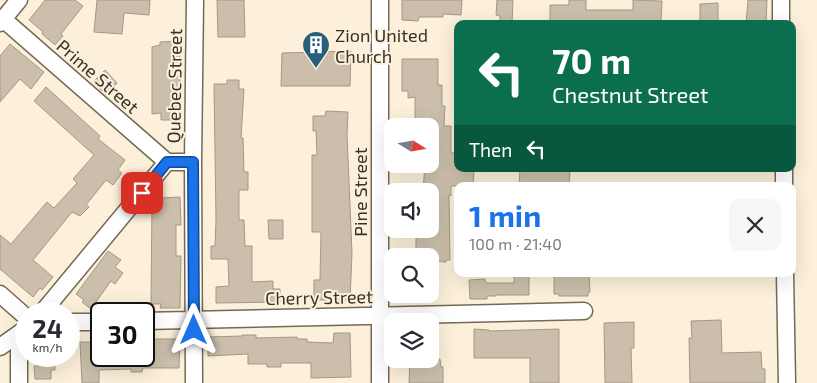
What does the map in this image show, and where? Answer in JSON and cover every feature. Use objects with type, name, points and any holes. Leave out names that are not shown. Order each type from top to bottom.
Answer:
[{"type":"street","points":[[1,21],[19,0]]},
{"type":"street","name":"Quebec Street","points":[[194,383],[193,162],[195,0]]},
{"type":"street","name":"Pine Street","points":[[380,0],[380,383]]},
{"type":"street","points":[[781,0],[781,20]]},
{"type":"street","name":"Prime Street","points":[[1,21],[167,162]]},
{"type":"street","points":[[52,302],[167,162],[193,162]]},
{"type":"street","points":[[785,277],[787,383]]},
{"type":"street","points":[[0,294],[15,307]]},
{"type":"street","name":"Cherry Street","points":[[155,321],[584,311]]},
{"type":"street","points":[[0,347],[15,337]]},
{"type":"street","points":[[19,383],[20,367]]},
{"type":"building","points":[[45,0],[75,0],[83,6],[61,34],[63,36],[55,45],[29,20]]},
{"type":"building","points":[[97,0],[150,0],[149,15],[124,13],[122,34],[94,32]]},
{"type":"building","points":[[217,0],[244,0],[245,37],[218,37]]},
{"type":"building","points":[[402,0],[462,0],[461,15],[443,14],[443,17],[419,17],[418,21],[402,20]]},
{"type":"building","points":[[497,0],[513,0],[512,20],[500,20],[500,16],[496,15]]},
{"type":"building","points":[[569,0],[586,0],[586,10],[633,10],[633,0],[662,1],[661,20],[550,20],[550,5],[569,5]]},
{"type":"building","points":[[748,0],[767,0],[766,20],[746,20]]},
{"type":"building","points":[[718,3],[718,20],[700,20],[700,4]]},
{"type":"building","points":[[180,41],[180,120],[161,120],[161,113],[152,114],[152,47],[160,45],[160,42]]},
{"type":"building","points":[[10,44],[44,72],[31,89],[20,79],[0,102],[0,56]]},
{"type":"building","name":"Zion United Church","points":[[351,51],[350,86],[281,86],[282,53]]},
{"type":"building","points":[[402,59],[438,59],[438,85],[442,85],[442,106],[445,106],[444,126],[451,126],[451,153],[454,153],[454,172],[474,172],[473,182],[454,182],[454,186],[451,186],[451,196],[449,195],[450,260],[446,260],[446,262],[439,262],[439,248],[416,248],[416,238],[439,238],[439,183],[424,183],[424,173],[439,173],[439,118],[415,118],[415,97],[408,98],[408,91],[402,91]]},
{"type":"building","points":[[105,70],[117,83],[106,95],[93,82]]},
{"type":"building","points":[[227,80],[239,80],[239,89],[244,89],[241,138],[243,138],[244,172],[248,172],[248,190],[239,190],[239,220],[244,220],[245,246],[252,246],[252,282],[273,281],[273,289],[280,289],[280,302],[216,303],[216,287],[229,286],[228,259],[211,259],[211,246],[215,246],[216,220],[214,84],[227,84]]},
{"type":"building","points":[[46,87],[100,136],[98,139],[125,160],[118,170],[122,173],[113,185],[106,180],[86,205],[89,207],[80,216],[72,212],[33,260],[53,277],[33,297],[0,269],[0,235],[11,244],[47,202],[54,208],[77,183],[73,179],[94,155],[34,101]]},
{"type":"building","points":[[326,111],[348,112],[347,135],[352,253],[350,300],[314,300],[314,280],[320,280],[321,232],[312,232],[312,155],[317,155],[316,131],[313,131],[313,116],[325,116]]},
{"type":"building","points":[[520,172],[570,172],[569,182],[519,182]]},
{"type":"building","points":[[180,197],[181,225],[176,225],[176,256],[181,256],[180,308],[160,308],[161,304],[151,302],[152,201],[160,201],[160,198]]},
{"type":"building","points":[[268,220],[283,220],[283,239],[269,239]]},
{"type":"building","points":[[108,251],[121,260],[115,267],[123,273],[115,284],[111,281],[96,302],[90,302],[90,308],[76,294]]},
{"type":"building","points":[[514,277],[529,277],[529,295],[496,295],[487,296],[487,299],[470,299],[469,280],[485,279],[486,283],[514,283]]},
{"type":"building","points":[[554,277],[589,277],[590,292],[588,292],[588,296],[559,296],[559,294],[554,294]]},
{"type":"building","points":[[721,320],[722,353],[761,352],[762,369],[765,369],[765,383],[690,383],[689,338],[692,338],[691,321]]},
{"type":"building","points":[[634,322],[634,348],[631,348],[632,383],[605,383],[604,323]]},
{"type":"building","points":[[474,329],[489,331],[559,329],[559,383],[530,383],[530,358],[474,358]]},
{"type":"building","points":[[334,333],[350,333],[351,377],[311,378],[311,363],[281,363],[281,367],[267,367],[267,364],[248,364],[248,354],[208,356],[208,337],[256,335],[256,338],[297,337],[297,339],[307,339],[307,342],[333,343]]},
{"type":"building","points":[[155,339],[180,339],[179,368],[143,368],[142,372],[131,372],[131,369],[99,370],[99,383],[82,383],[80,342],[90,342],[90,367],[155,367]]},
{"type":"building","points":[[440,359],[441,367],[443,367],[443,383],[409,383],[410,368],[439,368]]},
{"type":"building","points":[[34,367],[55,367],[55,370],[51,370],[51,379],[35,379]]},
{"type":"place","name":"Zion United Church","points":[[316,69]]},
{"type":"route","points":[[142,193],[167,162],[193,162],[194,330]]}]
